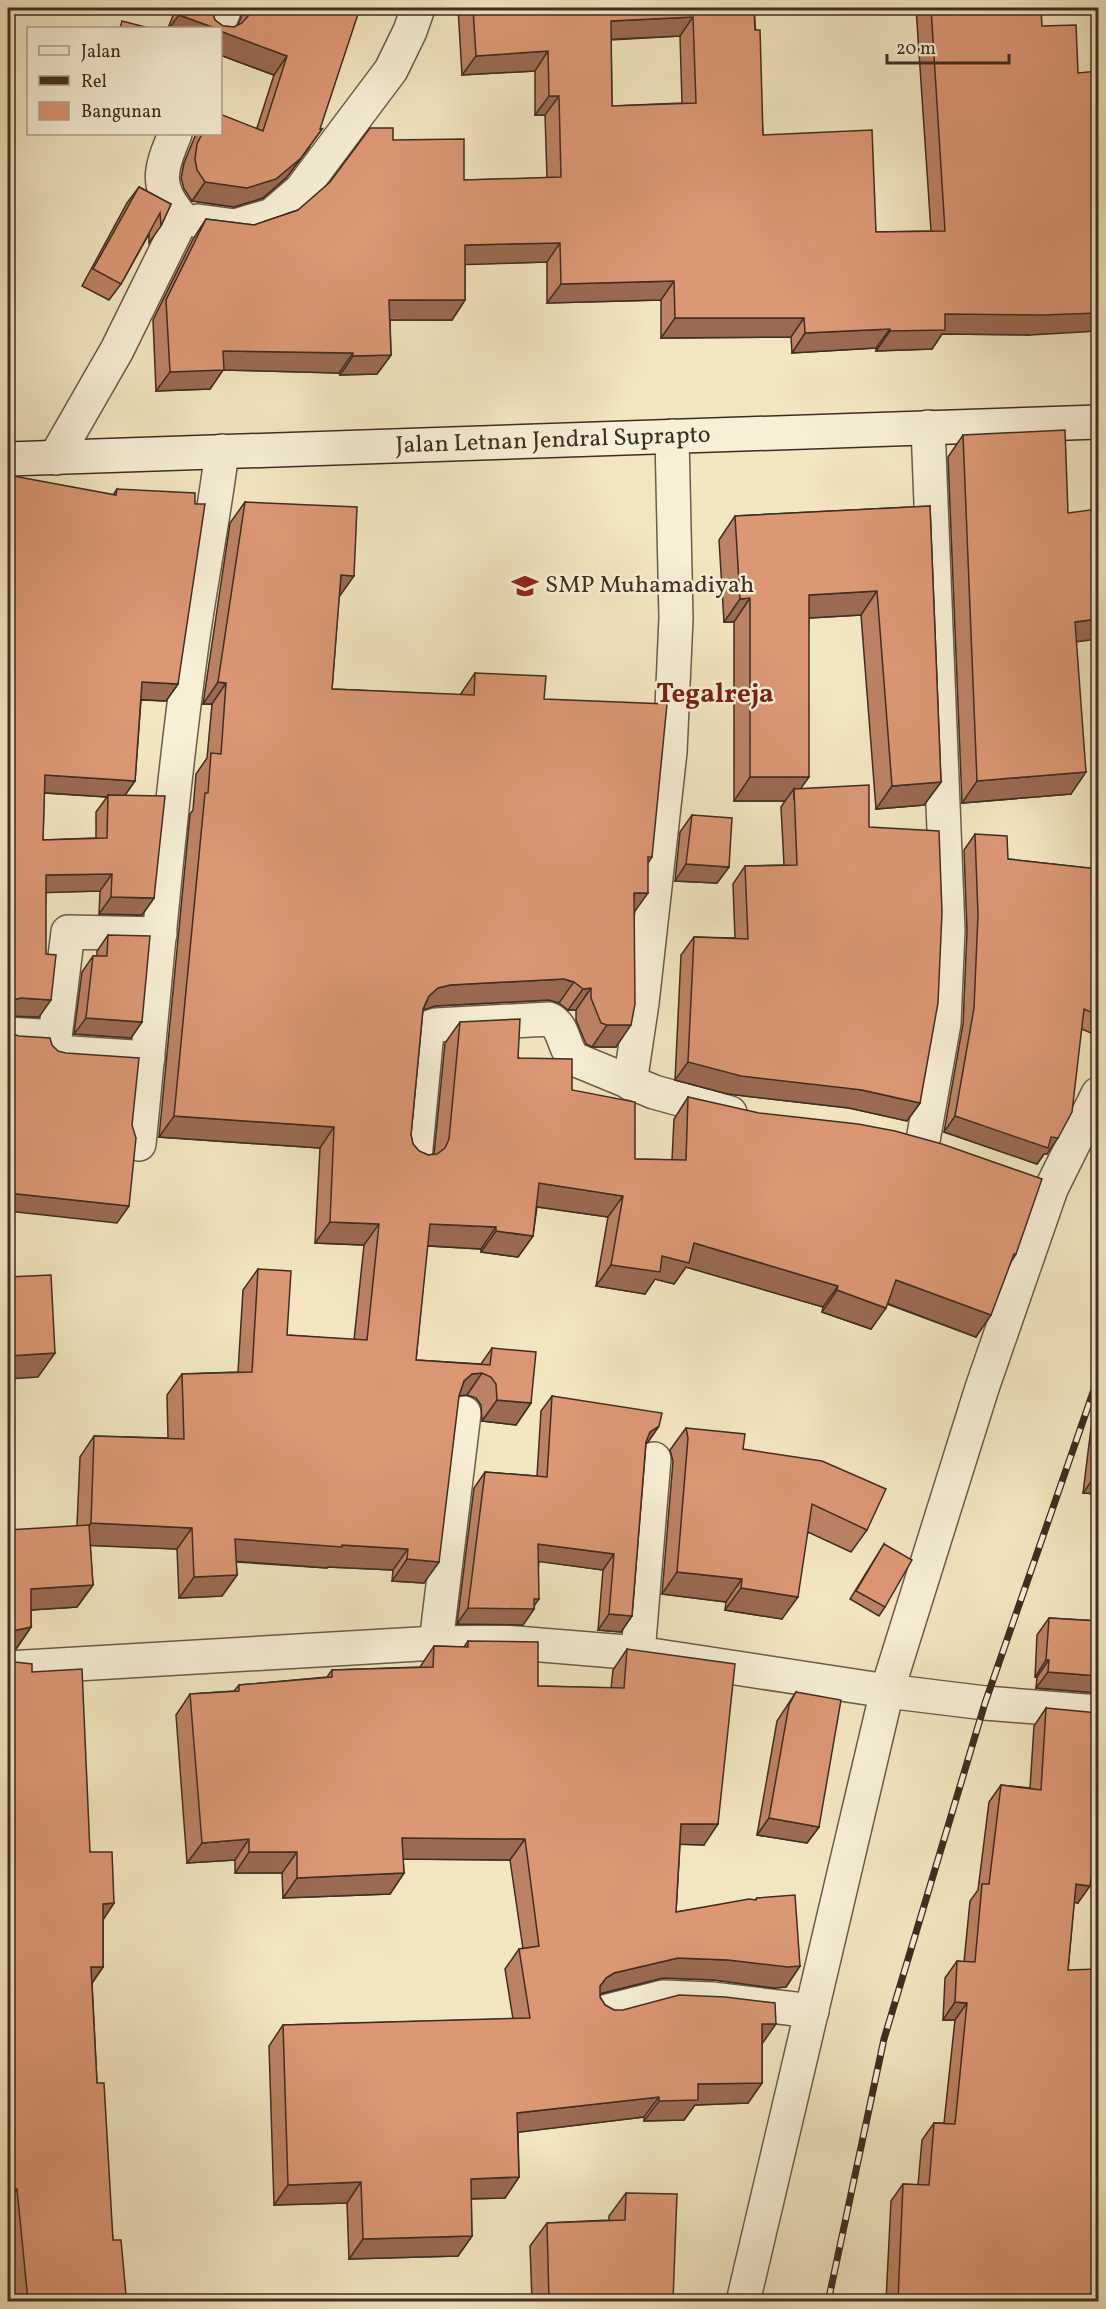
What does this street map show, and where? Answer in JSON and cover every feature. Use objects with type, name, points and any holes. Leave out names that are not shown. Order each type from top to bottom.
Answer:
[{"type":"street","points":[[217,27],[225,8]]},
{"type":"street","points":[[175,135],[163,163],[162,186],[168,203],[182,218],[235,226],[272,215],[302,190],[391,70],[410,31],[418,8]]},
{"type":"street","points":[[55,458],[117,350],[182,218]]},
{"type":"street","name":"Jalan Letnan Jendral Suprapto","points":[[8,459],[1098,422]]},
{"type":"street","points":[[928,426],[948,930],[944,1023],[907,1142],[955,1156]]},
{"type":"street","points":[[630,1083],[642,1003],[670,752],[676,618],[672,436]]},
{"type":"street","points":[[139,1144],[192,643],[212,531],[222,451]]},
{"type":"street","points":[[148,1058],[56,1052],[55,1037],[68,932],[160,934]]},
{"type":"street","points":[[415,1158],[427,1032],[430,1027],[436,1025],[549,1019],[558,1026],[567,1053],[574,1059],[630,1083],[688,1103],[754,1117]]},
{"type":"street","points":[[8,1034],[55,1037]]},
{"type":"street","points":[[743,2301],[887,1691],[982,1388],[1051,1189],[1098,1094]]},
{"type":"street","points":[[1019,1178],[1051,1189]]},
{"type":"street","points":[[436,1644],[464,1413]]},
{"type":"street","points":[[638,1653],[654,1459]]},
{"type":"street","points":[[8,1668],[505,1642],[638,1653],[887,1691],[985,1703],[1098,1712]]},
{"type":"street","points":[[604,2012],[663,1997],[712,1999],[812,2011]]},
{"type":"building","points":[[182,8],[212,8],[215,20],[223,26],[234,27],[242,23],[251,8],[360,8],[320,129],[322,129],[301,158],[276,179],[247,188],[205,182],[197,170],[195,159],[197,144],[202,135],[222,135],[222,115],[263,131],[287,56],[222,32],[222,27],[212,27],[179,15]]},
{"type":"building","points":[[473,8],[754,8],[755,30],[760,30],[763,135],[872,130],[876,232],[945,231],[931,8],[1041,8],[1042,26],[1076,25],[1078,73],[1098,71],[1098,313],[945,314],[945,330],[890,331],[890,329],[805,333],[804,318],[675,318],[674,281],[561,284],[560,243],[465,245],[465,300],[389,300],[391,355],[353,356],[353,353],[223,351],[224,370],[170,372],[166,300],[206,219],[254,225],[298,210],[330,182],[370,128],[393,128],[393,140],[464,139],[464,180],[561,177],[559,96],[549,96],[548,51],[476,56]],"holes":[[[693,17],[696,103],[612,106],[611,21]]]},
{"type":"building","points":[[122,21],[145,27],[120,27]]},
{"type":"building","points":[[139,187],[171,204],[161,226],[160,213],[121,284],[93,269]]},
{"type":"building","points":[[1065,430],[1068,513],[1098,509],[1098,619],[1075,622],[1086,772],[977,781],[963,435]]},
{"type":"building","points":[[8,475],[116,495],[117,489],[195,493],[195,504],[205,504],[178,684],[142,682],[135,781],[45,775],[43,840],[107,838],[108,795],[165,796],[154,898],[111,897],[112,874],[46,875],[46,954],[56,955],[51,1000],[21,998],[12,1000],[8,1004]]},
{"type":"building","points":[[245,502],[357,507],[354,576],[341,575],[332,689],[474,695],[475,673],[546,676],[544,699],[667,704],[652,857],[648,857],[648,893],[634,893],[635,1004],[631,1025],[601,1023],[591,998],[591,988],[583,989],[574,982],[564,979],[450,985],[438,988],[429,996],[423,1009],[411,1135],[413,1144],[419,1151],[428,1155],[437,1154],[445,1148],[449,1139],[460,1022],[520,1019],[518,1058],[572,1059],[572,1090],[635,1102],[635,1159],[686,1160],[688,1097],[759,1113],[858,1124],[895,1131],[942,1144],[1042,1179],[1016,1254],[1014,1254],[991,1315],[896,1280],[886,1308],[837,1290],[838,1286],[694,1243],[689,1263],[662,1256],[660,1272],[611,1265],[623,1196],[539,1183],[533,1236],[496,1231],[496,1227],[430,1224],[416,1360],[490,1365],[492,1348],[536,1352],[531,1403],[497,1400],[496,1384],[491,1377],[482,1373],[472,1374],[464,1381],[459,1396],[439,1562],[407,1559],[408,1549],[342,1545],[342,1547],[235,1539],[237,1575],[194,1577],[192,1528],[91,1523],[94,1436],[184,1439],[182,1374],[252,1372],[258,1269],[291,1271],[287,1335],[367,1340],[379,1224],[330,1222],[334,1127],[174,1116],[205,793],[208,793],[211,753],[221,754],[226,683],[218,682]]},
{"type":"building","points":[[930,506],[941,782],[892,786],[877,591],[809,595],[809,777],[750,777],[750,598],[740,599],[735,516]]},
{"type":"building","points":[[869,785],[869,827],[939,831],[942,912],[938,1003],[920,1103],[862,1090],[741,1076],[688,1062],[694,937],[748,939],[745,866],[797,865],[794,789]]},
{"type":"building","points":[[692,815],[732,818],[729,867],[686,864]]},
{"type":"building","points":[[975,834],[1007,836],[1008,859],[1098,869],[1098,1015],[1084,1009],[1072,1112],[1058,1138],[1051,1137],[1048,1148],[955,1116],[974,1008],[978,915]]},
{"type":"building","points":[[108,935],[150,936],[142,1022],[86,1018],[93,956],[107,956]]},
{"type":"building","points":[[8,1030],[19,1036],[50,1038],[52,1045],[58,1051],[66,1053],[139,1058],[132,1125],[136,1138],[129,1206],[8,1193]]},
{"type":"building","points":[[51,1275],[55,1353],[8,1356],[8,1277]]},
{"type":"building","points":[[552,1396],[662,1413],[659,1426],[650,1432],[646,1442],[632,1616],[609,1614],[614,1554],[538,1544],[539,1599],[534,1599],[534,1609],[468,1608],[485,1472],[547,1477]]},
{"type":"building","points":[[686,1428],[745,1434],[743,1449],[822,1461],[886,1489],[867,1530],[812,1504],[798,1597],[741,1588],[742,1579],[677,1572],[688,1438]]},
{"type":"building","points":[[1098,1445],[1098,1476],[1095,1476]]},
{"type":"building","points":[[89,1525],[93,1585],[31,1589],[31,1627],[13,1631],[8,1637],[8,1530]]},
{"type":"building","points":[[884,1544],[912,1560],[885,1607],[856,1591]]},
{"type":"building","points":[[1049,1618],[1098,1621],[1098,1676],[1048,1672],[1049,1660],[1046,1660]]},
{"type":"building","points":[[468,1641],[538,1642],[538,1686],[624,1688],[627,1649],[735,1664],[718,1824],[681,1824],[676,1912],[749,1899],[795,1895],[800,1966],[678,1958],[614,1973],[600,1986],[600,1997],[605,2005],[614,2010],[623,2010],[679,1995],[725,1997],[775,2003],[776,2024],[762,2024],[762,2083],[698,2084],[698,2100],[659,2101],[659,2097],[517,2113],[519,2177],[471,2179],[472,2236],[363,2239],[361,2182],[288,2185],[283,2025],[530,2018],[519,1949],[539,1946],[525,1839],[402,1838],[404,1873],[297,1878],[297,1852],[249,1852],[249,1839],[202,1843],[190,1694],[239,1691],[239,1685],[332,1677],[332,1670],[433,1667],[434,1646],[468,1647]]},
{"type":"building","points":[[8,1656],[15,1662],[32,1664],[32,1672],[82,1669],[90,1852],[112,1852],[114,1903],[103,1904],[103,1967],[91,1967],[97,2083],[104,2083],[113,2240],[121,2240],[126,2295],[28,2301],[17,2189],[8,2189]]},
{"type":"building","points":[[796,1692],[841,1700],[819,1827],[769,1818],[789,1705]]},
{"type":"building","points":[[1046,1708],[1098,1713],[1098,1824],[1090,1886],[1076,1884],[1068,1970],[1098,1969],[1098,2301],[898,2301],[903,2184],[929,2185],[934,2123],[955,2124],[967,2003],[955,2002],[957,1961],[975,1962],[982,1884],[989,1884],[1001,1785],[1041,1790]]},
{"type":"building","points":[[626,2193],[677,2194],[673,2301],[549,2301],[547,2223],[625,2220]]},
{"type":"building","points":[[308,2300],[308,2301],[263,2301]]},
{"type":"railway","points":[[828,2302],[884,2039],[985,1703],[1098,1378]]},
{"type":"place","name":"SMP Muhamadiyah","points":[[525,586]]},
{"type":"district","name":"Tegalreja","points":[[715,695]]}]
